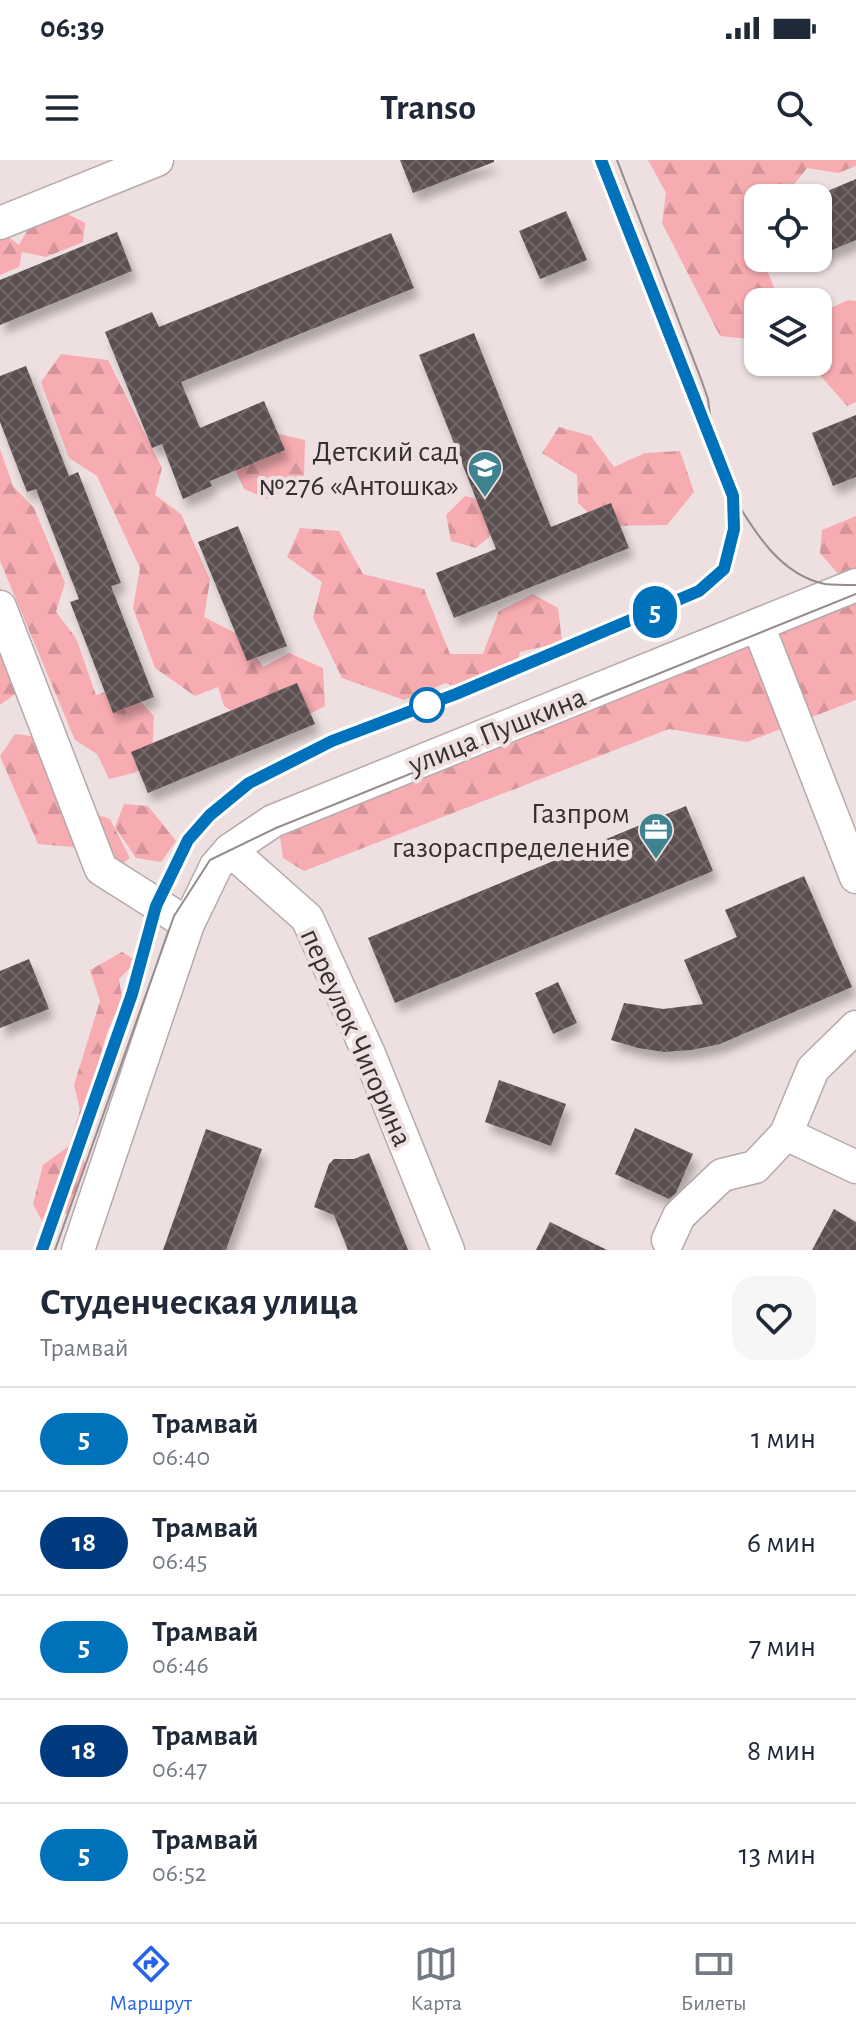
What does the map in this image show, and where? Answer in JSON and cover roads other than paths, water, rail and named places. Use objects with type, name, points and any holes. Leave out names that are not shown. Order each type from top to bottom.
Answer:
[{"type":"street","points":[[0,223],[157,160]]},
{"type":"street","name":"улица Пушкина","points":[[78,1250],[188,924],[216,866],[230,850],[273,821],[856,585]]},
{"type":"street","points":[[0,607],[101,869],[188,924]]},
{"type":"street","points":[[758,625],[856,877]]},
{"type":"street","name":"переулок Чигорина","points":[[230,850],[307,918],[369,1054],[448,1250]]},
{"type":"street","points":[[668,1240],[679,1216],[722,1175],[755,1167],[786,1134],[813,1069],[856,1027]]},
{"type":"street","points":[[786,1134],[856,1167]]},
{"type":"tram line","points":[[601,160],[733,496],[770,550],[795,571],[825,584],[856,585]]},
{"type":"tram line","name":"5","points":[[42,1250],[132,994],[156,906],[188,840],[210,815],[249,783],[284,763],[647,615],[699,591],[724,569],[734,529],[733,496],[601,160]]},
{"type":"tram line","points":[[617,160],[701,379],[711,423]]},
{"type":"tram line","points":[[42,1250],[111,1058],[161,896],[188,841],[211,813],[241,789],[312,750],[460,693],[699,591],[724,569],[734,529],[733,496]]},
{"type":"tram line","points":[[55,1250],[174,916],[210,860],[276,828],[856,594]]},
{"type":"place","name":"Детский сад №276 «Антошка»","points":[[485,499]]},
{"type":"place","name":"Газпром газораспределение","points":[[656,861]]}]
